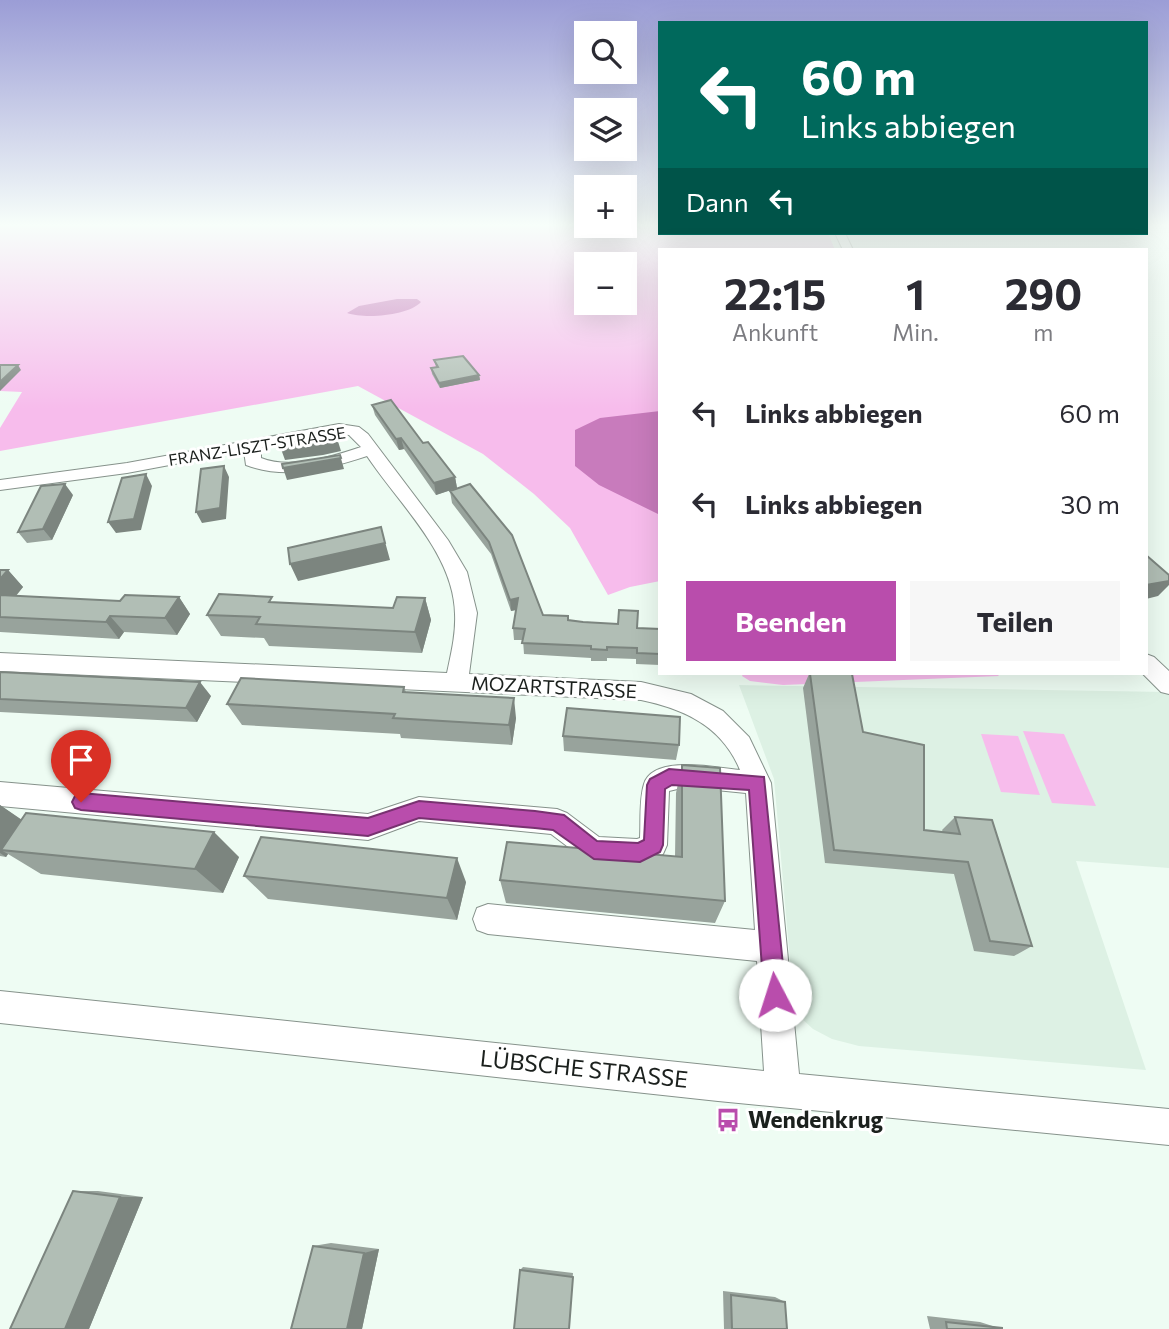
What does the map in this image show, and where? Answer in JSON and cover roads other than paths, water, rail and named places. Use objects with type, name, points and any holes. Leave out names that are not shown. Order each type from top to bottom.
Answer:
[{"type":"street","name":"FRANZ-LISZT-STRASSE","points":[[0,485],[90,474],[348,429],[358,433],[439,539],[455,566],[463,590],[466,618],[456,683]]},
{"type":"street","points":[[253,446],[252,461],[281,470],[350,457],[371,449]]},
{"type":"street","name":"MOZARTSTRASSE","points":[[0,662],[641,691],[678,698],[711,714],[728,728],[742,745],[758,783],[783,1090]]},
{"type":"street","points":[[1148,665],[1169,685]]},
{"type":"street","points":[[0,794],[368,827],[419,809],[557,822],[594,850],[640,853],[653,845],[656,785],[669,777],[758,783]]},
{"type":"street","points":[[488,919],[771,947]]},
{"type":"street","name":"LÜBSCHE STRASSE","points":[[0,1007],[783,1090],[1169,1127]]},
{"type":"place","name":"Wendenkrug","points":[[728,1120]]}]
